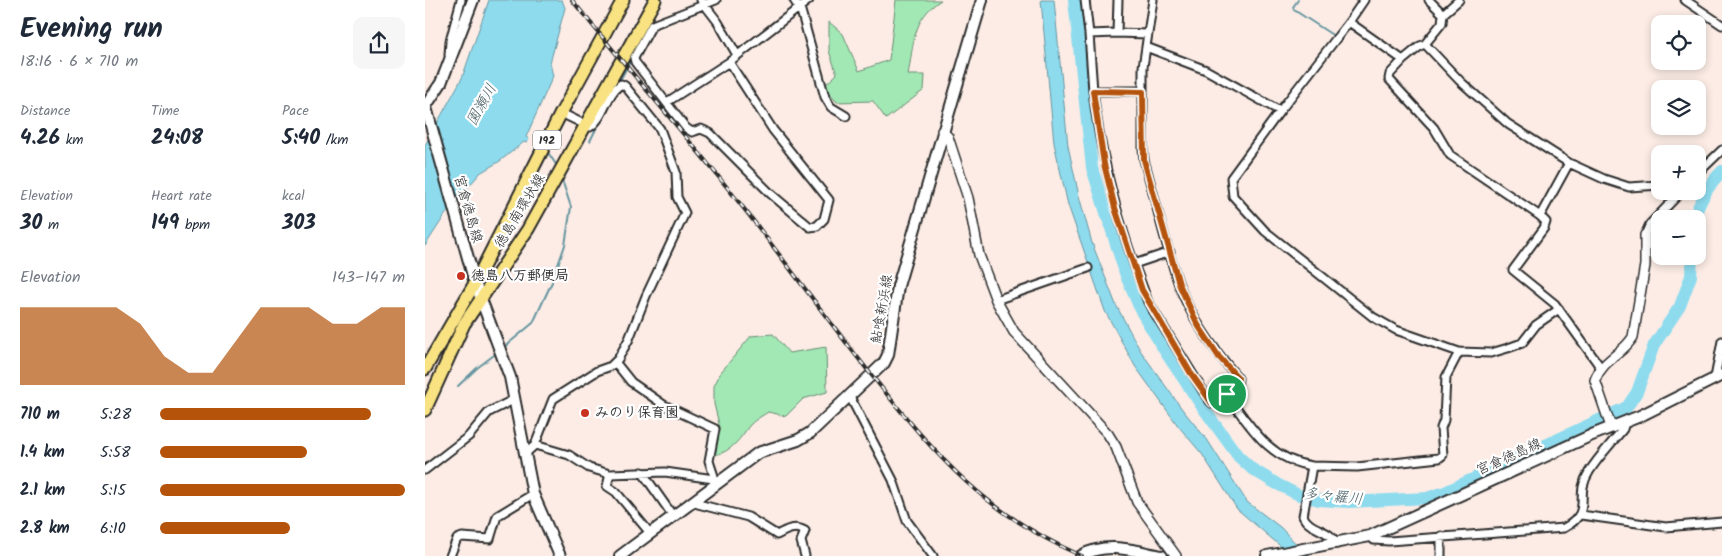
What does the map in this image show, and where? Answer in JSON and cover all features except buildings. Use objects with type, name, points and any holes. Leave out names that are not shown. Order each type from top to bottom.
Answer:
[{"type":"highway","name":"徳島南環状線","points":[[425,410],[453,345],[550,190],[655,0]]},
{"type":"highway","name":"徳島南環状線","points":[[425,369],[475,283],[619,1]]},
{"type":"main road","points":[[426,107],[441,83],[473,0]]},
{"type":"main road","name":"鮎喰新浜線","points":[[620,556],[715,481],[758,453],[798,440],[809,433],[879,370],[888,355],[898,286],[982,0]]},
{"type":"main road","name":"宮倉徳島線","points":[[426,107],[475,283],[487,320],[502,356],[515,399]]},
{"type":"main road","name":"宮倉徳島線","points":[[1267,556],[1337,544],[1370,536],[1610,425],[1625,422],[1719,377]]},
{"type":"main road","points":[[515,399],[533,494],[560,556]]},
{"type":"main road","points":[[1081,556],[1097,549],[1109,547],[1162,556]]},
{"type":"street","points":[[448,65],[450,40],[461,0]]},
{"type":"street","points":[[716,0],[703,2],[657,21],[652,25],[634,58],[686,128],[693,132],[701,129],[710,134],[771,194],[810,227],[817,226],[824,219],[829,200],[773,130],[729,62]]},
{"type":"street","points":[[794,0],[799,8],[825,97],[831,107],[846,116]]},
{"type":"street","points":[[667,102],[729,62],[809,0]]},
{"type":"street","points":[[1085,0],[1093,91],[1104,164],[1115,208],[1148,302],[1212,403],[1237,386],[1238,378],[1219,357],[1198,325],[1179,284],[1144,160],[1143,92],[1153,0]]},
{"type":"street","points":[[1117,33],[1118,0]]},
{"type":"street","points":[[1364,0],[1231,178],[1233,196],[1265,231],[1373,317],[1396,330],[1459,352],[1491,353],[1521,343],[1536,325],[1559,309]]},
{"type":"street","points":[[1429,0],[1443,14]]},
{"type":"street","points":[[1459,0],[1443,14],[1442,23],[1425,44],[1419,46],[1403,60],[1390,74],[1389,79],[1434,128],[1450,155],[1546,222],[1544,228],[1513,270],[1559,309],[1601,368]]},
{"type":"street","points":[[1685,0],[1722,25]]},
{"type":"street","points":[[703,2],[737,55]]},
{"type":"street","points":[[1349,22],[1403,60]]},
{"type":"street","points":[[1089,34],[1148,34]]},
{"type":"street","points":[[1425,44],[1460,81],[1509,124],[1569,163],[1604,179],[1629,187],[1651,186]]},
{"type":"street","points":[[1147,46],[1206,70],[1280,111]]},
{"type":"street","points":[[525,454],[535,445],[553,399],[615,362],[629,339],[685,213],[677,197],[676,172],[664,136],[625,86],[621,84],[615,88],[596,123],[590,127],[561,113]]},
{"type":"street","points":[[1093,91],[1143,92]]},
{"type":"street","points":[[942,131],[948,137],[969,198],[979,254],[996,300],[1014,332],[1108,434],[1137,502],[1176,556]]},
{"type":"street","points":[[1706,165],[1722,150]]},
{"type":"street","points":[[1540,216],[1569,163]]},
{"type":"street","points":[[1610,425],[1595,380],[1601,368],[1627,346],[1633,337],[1645,265],[1645,235],[1650,224],[1673,200]]},
{"type":"street","points":[[1134,264],[1170,252]]},
{"type":"street","points":[[996,300],[1088,268]]},
{"type":"street","points":[[1719,377],[1722,342]]},
{"type":"street","points":[[1227,394],[1259,438],[1294,464],[1357,467],[1439,458],[1443,455],[1441,428],[1444,420],[1446,377],[1459,352]]},
{"type":"street","points":[[535,445],[569,455],[589,468],[610,474],[665,472],[715,481],[709,462],[715,429],[664,405],[631,382],[615,362]]},
{"type":"street","points":[[850,397],[893,480],[907,521],[933,556]]},
{"type":"street","points":[[425,470],[469,436],[489,412],[515,399]]},
{"type":"street","points":[[1370,536],[1374,540],[1389,541],[1564,528],[1577,521],[1581,515],[1582,487],[1588,473],[1623,429],[1625,422]]},
{"type":"street","points":[[1313,466],[1303,516],[1305,520],[1331,535],[1337,544]]},
{"type":"street","points":[[642,472],[673,516]]},
{"type":"street","points":[[610,474],[607,486],[616,492],[650,533]]},
{"type":"street","points":[[451,556],[457,538],[489,539],[497,516],[533,494]]},
{"type":"street","points":[[693,500],[698,504],[749,516],[777,535],[794,527],[802,529],[805,531],[801,541],[805,556]]},
{"type":"street","points":[[1581,515],[1666,527],[1722,522]]},
{"type":"street","points":[[1441,536],[1441,556]]},
{"type":"green space","points":[[896,0],[941,0],[924,15],[913,42],[908,75],[925,75],[924,90],[886,119],[873,101],[837,102],[823,87],[837,74],[829,51],[829,22],[843,34],[859,71],[889,60]]},
{"type":"green space","points":[[773,334],[789,353],[826,347],[827,392],[803,399],[786,416],[768,412],[751,424],[739,440],[730,448],[715,455],[720,428],[714,404],[714,386],[721,372],[751,336]]},
{"type":"water","name":"園瀬川","points":[[489,0],[562,0],[565,8],[550,63],[553,76],[526,137],[529,139],[527,143],[524,142],[500,161],[480,173],[445,215],[425,246],[425,145],[462,78]]},
{"type":"water","points":[[1041,0],[1054,0],[1068,146],[1092,243],[1116,305],[1140,350],[1182,409],[1208,441],[1247,502],[1280,527],[1308,556],[1292,556],[1237,509],[1202,454],[1179,427],[1135,366],[1105,311],[1068,205],[1054,143]]},
{"type":"waterway","name":"多々羅川","points":[[1074,0],[1092,168],[1126,276],[1142,313],[1166,353],[1238,456],[1252,469],[1299,495],[1319,500],[1349,502],[1427,498],[1445,492],[1627,407],[1637,392],[1654,345],[1680,306],[1691,276],[1692,265]]},
{"type":"waterway","points":[[1298,0],[1293,7],[1294,10],[1334,36],[1333,38]]},
{"type":"waterway","points":[[649,25],[658,6]]},
{"type":"waterway","points":[[619,82],[632,58]]},
{"type":"waterway","points":[[590,141],[599,123]]},
{"type":"waterway","points":[[547,151],[557,166]]},
{"type":"waterway","points":[[1236,165],[1241,159]]},
{"type":"waterway","name":"多々羅川","points":[[1697,210],[1705,193],[1722,171]]},
{"type":"waterway","points":[[503,348],[533,323],[552,282],[565,245],[571,207],[561,177]]},
{"type":"waterway","points":[[458,386],[498,352]]},
{"type":"railway","points":[[572,0],[724,183],[840,335],[919,433],[965,481],[990,502],[1017,521],[1082,556]]},
{"type":"place","name":"徳島八万郵便局","points":[[461,276]]},
{"type":"place","name":"みのり保育園","points":[[585,413]]},
{"type":"route","points":[[1093,91],[1143,92],[1144,160],[1182,291],[1198,325],[1219,357],[1238,378],[1237,386],[1227,394],[1212,403],[1208,399],[1159,322],[1142,290],[1115,208],[1104,164],[1093,91]]}]
